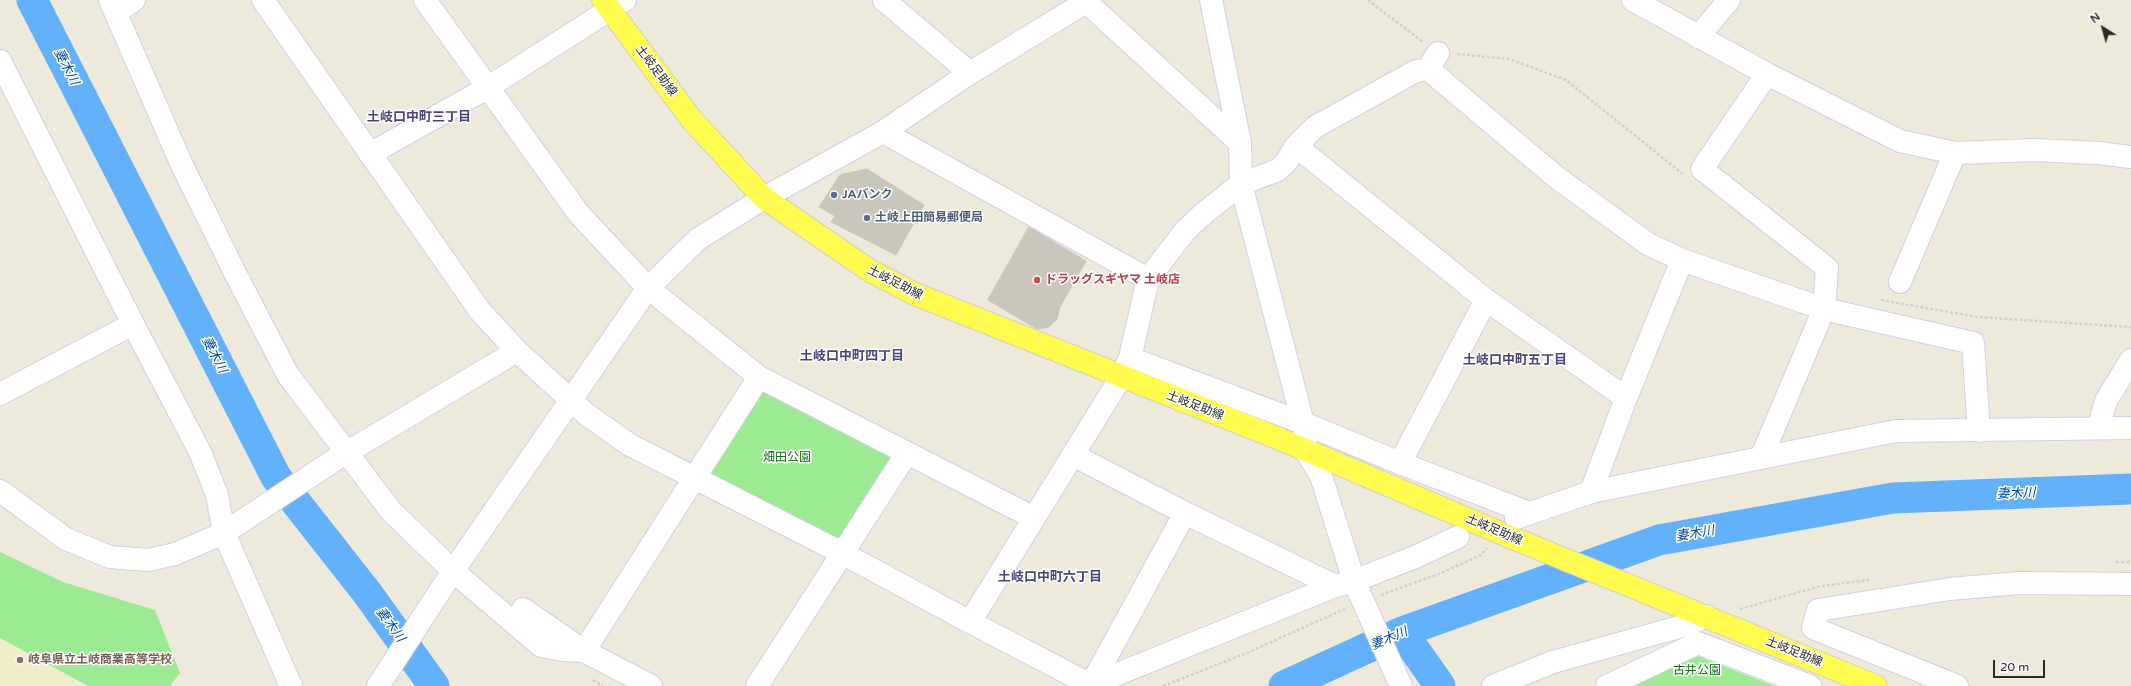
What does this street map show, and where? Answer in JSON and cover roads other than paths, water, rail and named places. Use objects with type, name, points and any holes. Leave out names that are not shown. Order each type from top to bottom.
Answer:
[{"type":"main road","name":"土岐足助線","points":[[613,3],[692,120],[764,198],[869,270],[914,294],[1126,368],[1304,450],[1518,523],[1700,613],[1876,686]]},
{"type":"street","points":[[134,0],[113,6],[181,164],[288,375],[341,456],[392,511],[449,577],[541,646],[563,650],[584,651]]},
{"type":"street","points":[[263,0],[480,311],[517,351],[586,414],[630,445],[842,553],[1089,685],[1345,583],[1415,557],[1458,537]]},
{"type":"street","points":[[425,0],[579,214],[648,288],[759,377],[1034,518]]},
{"type":"street","points":[[884,0],[970,73]]},
{"type":"street","points":[[1211,0],[1240,143],[1241,184],[1303,422],[1306,439],[1304,450],[1322,476],[1345,583]]},
{"type":"street","points":[[1633,0],[1767,74],[1900,141],[1955,153],[2034,150],[2098,153],[2131,157]]},
{"type":"street","points":[[1698,37],[1729,0]]},
{"type":"street","points":[[378,686],[449,577],[648,288],[698,239],[764,198],[883,132],[970,73],[1086,1],[1240,143]]},
{"type":"street","points":[[370,154],[487,88],[613,3]]},
{"type":"street","points":[[0,61],[133,324],[200,452],[232,528],[291,686]]},
{"type":"street","points":[[970,622],[1126,368],[1148,279],[1184,230],[1241,184],[1278,170],[1287,161],[1296,146],[1315,126],[1433,61],[1556,177],[1648,244],[1682,260],[1824,309],[1973,343],[1979,431]]},
{"type":"street","points":[[1761,458],[1824,309],[1827,268],[1702,169],[1767,74]]},
{"type":"street","points":[[883,132],[1148,279]]},
{"type":"street","points":[[1296,146],[1486,300],[1626,398]]},
{"type":"street","points":[[1900,282],[1955,153]]},
{"type":"street","points":[[1591,492],[1626,398],[1682,260]]},
{"type":"street","points":[[1400,463],[1486,300]]},
{"type":"street","points":[[0,394],[133,324]]},
{"type":"street","points":[[0,492],[66,539],[110,557],[148,560],[175,554],[232,528],[341,456],[517,351]]},
{"type":"street","points":[[2098,428],[2106,401],[2131,360]]},
{"type":"street","points":[[1126,368],[1303,422],[1400,463],[1518,523],[1591,492],[1896,430],[1979,431],[2131,428]]},
{"type":"street","points":[[584,651],[759,377]]},
{"type":"street","points":[[757,686],[907,453]]},
{"type":"street","points":[[1073,455],[1185,513],[1345,583],[1363,601],[1401,686]]},
{"type":"street","points":[[1089,685],[1185,513]]},
{"type":"street","points":[[1957,686],[1813,628],[1818,610],[1950,589],[2018,583],[2131,584]]},
{"type":"street","points":[[523,609],[584,651],[650,686]]},
{"type":"street","points":[[1493,686],[1553,662],[1690,624],[1700,613]]},
{"type":"street","points":[[1607,686],[1698,642],[1810,686]]},
{"type":"waterway","name":"妻木川","points":[[32,0],[276,477],[368,594],[434,686]]},
{"type":"waterway","name":"妻木川","points":[[1284,686],[1402,632],[1659,540],[1893,498],[2131,489]]},
{"type":"waterway","points":[[1402,632],[1440,686]]},
{"type":"place","name":"JAバンク","points":[[834,195]]},
{"type":"place","name":"土岐上田簡易郵便局","points":[[867,218]]},
{"type":"place","name":"ドラッグスギヤマ 土岐店","points":[[1037,280]]},
{"type":"place","name":"岐阜県立土岐商業高等学校","points":[[20,660]]},
{"type":"district","name":"土岐口中町三丁目","points":[[419,118]]},
{"type":"district","name":"土岐口中町四丁目","points":[[852,357]]},
{"type":"district","name":"土岐口中町五丁目","points":[[1515,361]]},
{"type":"district","name":"土岐口中町六丁目","points":[[1050,578]]},
{"type":"park label","name":"畑田公園","points":[[787,458]]},
{"type":"park label","name":"古井公園","points":[[1697,671]]}]
